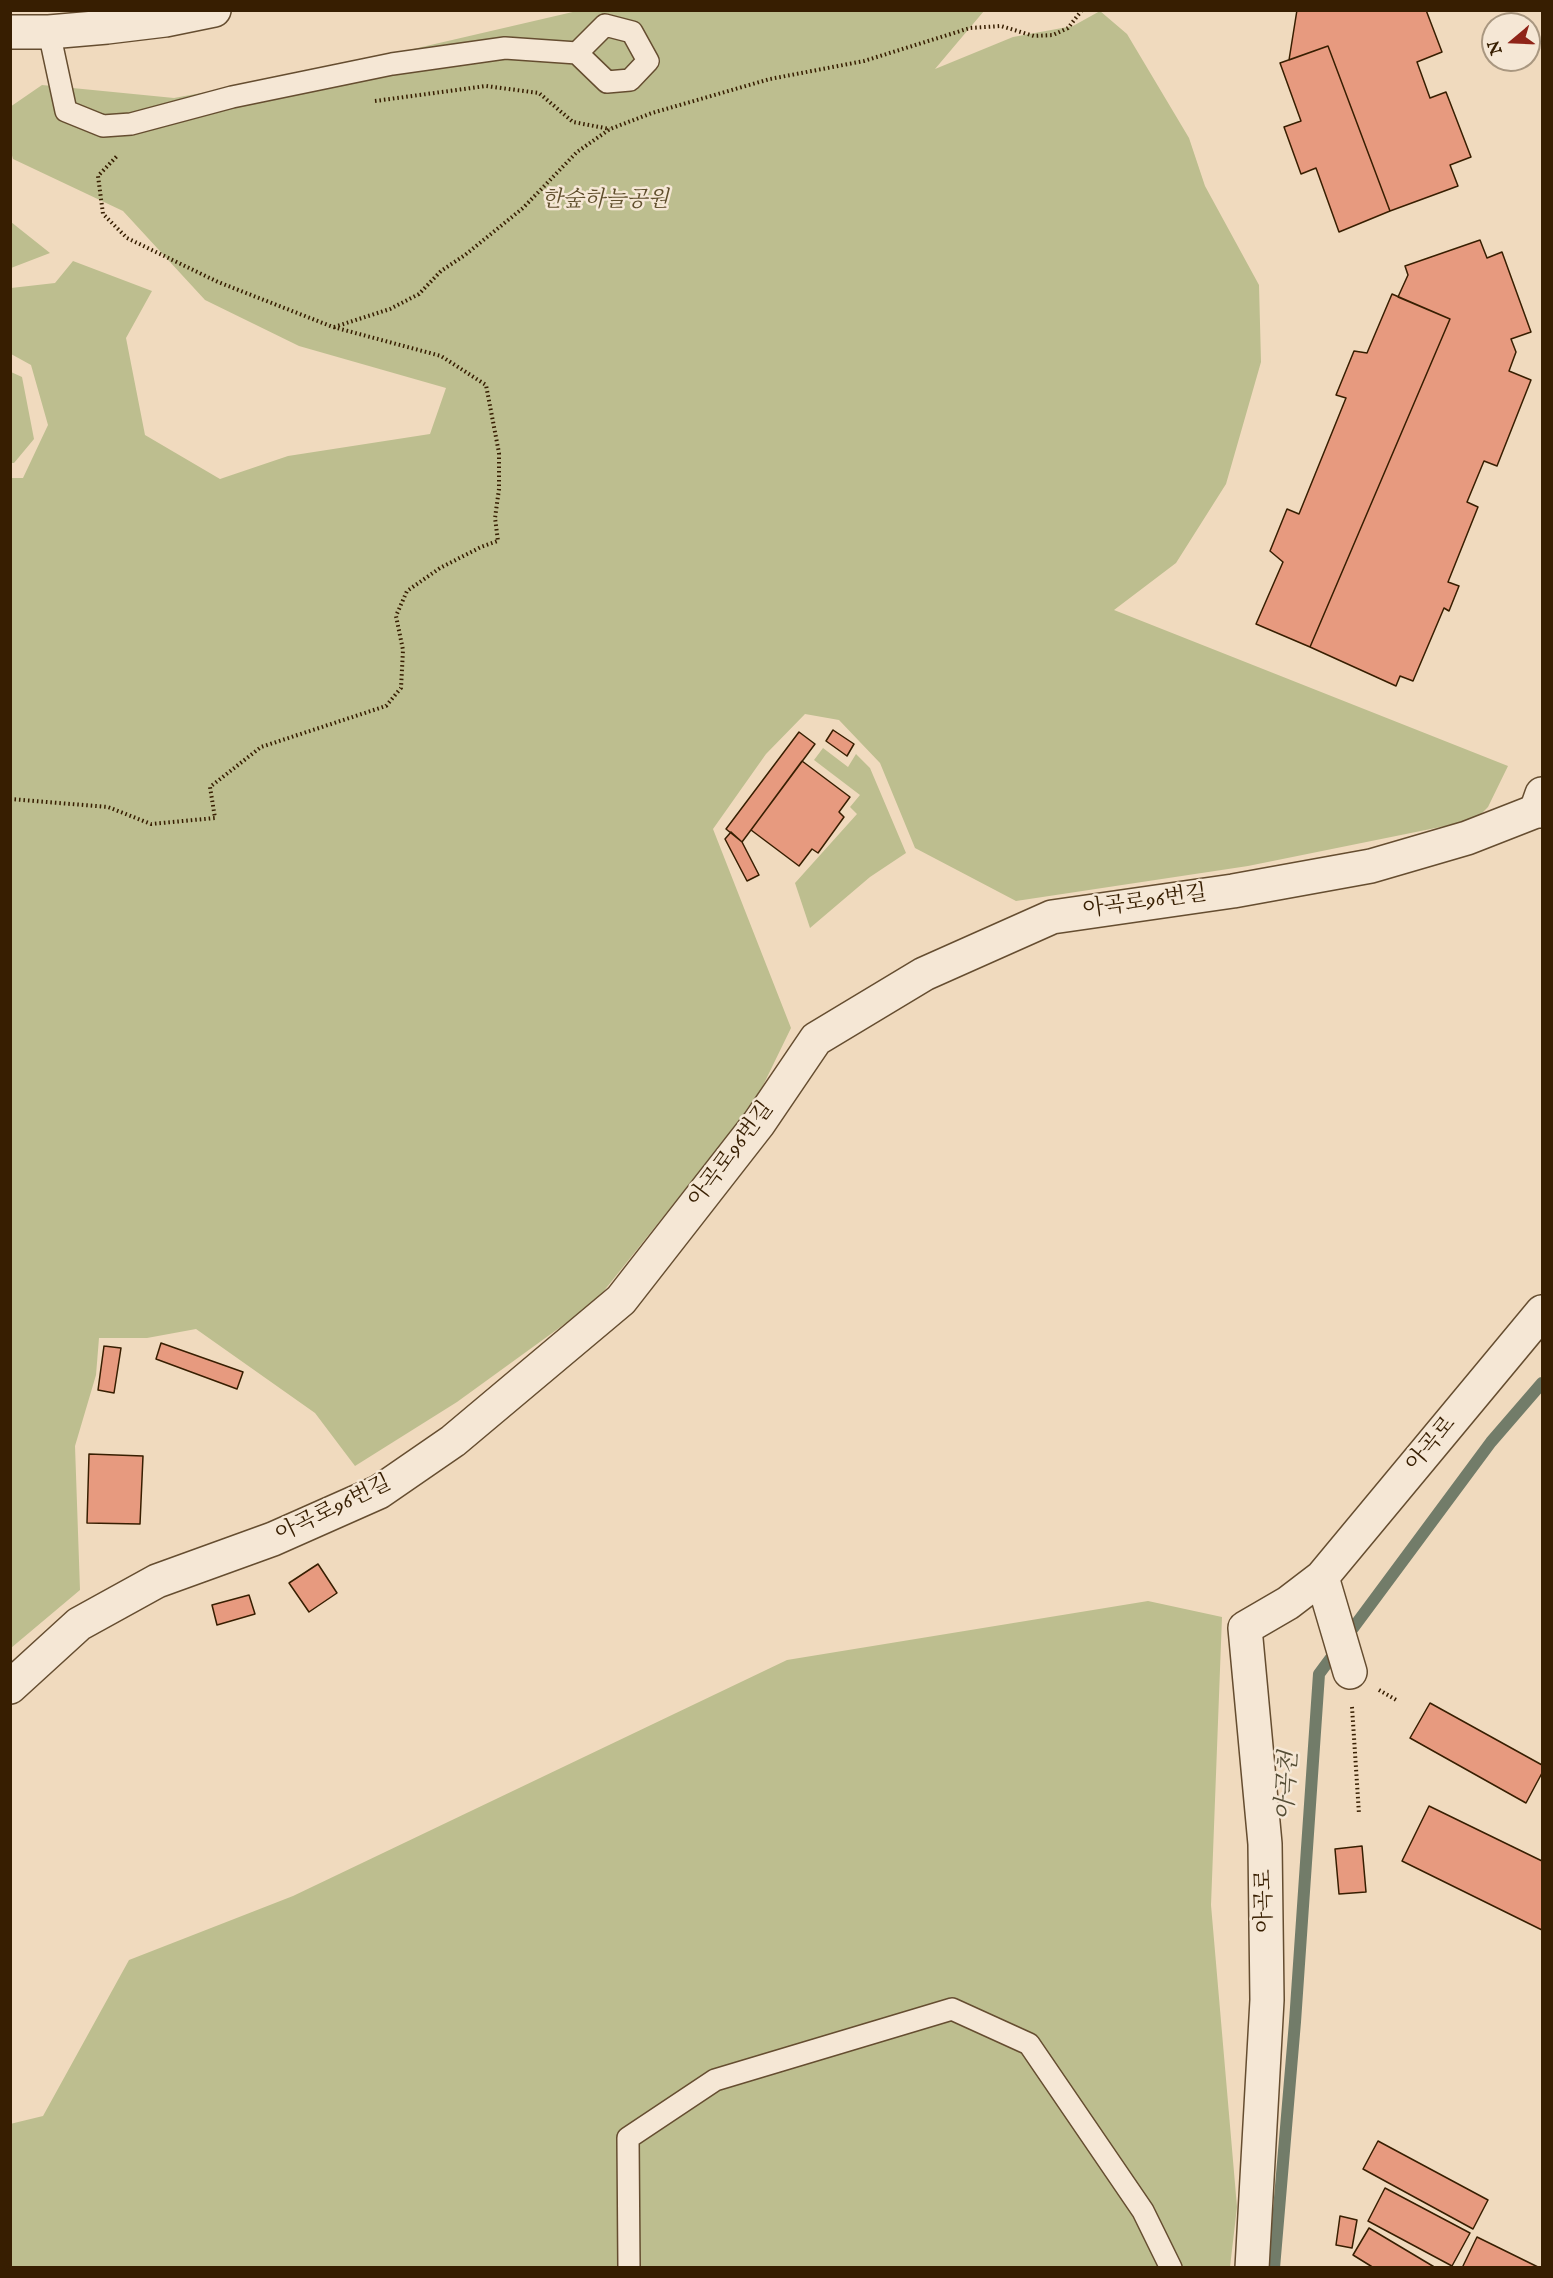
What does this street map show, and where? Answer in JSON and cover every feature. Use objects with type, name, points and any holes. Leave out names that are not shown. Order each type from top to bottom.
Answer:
[{"type":"street","points":[[10,32],[49,32],[165,20],[214,10]]},
{"type":"street","name":"아곡로96번길","points":[[10,1687],[80,1623],[157,1581],[273,1539],[379,1492],[453,1441],[621,1300],[759,1123],[816,1039],[924,974],[1052,916],[1233,891],[1371,866],[1467,838],[1540,806]]},
{"type":"street","name":"아곡로","points":[[1252,2268],[1267,2000],[1266,1892],[1265,1844],[1245,1628],[1288,1603],[1324,1586],[1542,1312]]},
{"type":"street","points":[[1324,1586],[1350,1672]]},
{"type":"lane","points":[[49,32],[66,111],[103,126],[131,124],[232,97],[392,64],[505,48],[577,52]]},
{"type":"lane","points":[[629,2268],[628,2138],[715,2080],[952,2008],[1029,2044],[1143,2211],[1171,2268]]},
{"type":"path","points":[[333,327],[377,314],[419,294],[441,271],[465,255],[523,208],[577,152],[610,129],[652,113],[777,77],[864,61],[970,28],[1001,26],[1035,36],[1060,32],[1073,24],[1082,10]]},
{"type":"path","points":[[374,101],[486,86],[539,93],[573,122],[610,129]]},
{"type":"path","points":[[10,799],[108,807],[151,824],[215,818],[210,787],[261,747],[386,706],[401,688],[403,650],[396,616],[407,591],[440,568],[498,541],[495,518],[499,489],[499,453],[486,385],[441,356],[333,327],[218,282],[127,238],[103,213],[98,176],[118,155],[128,152]]},
{"type":"path","points":[[1350,1672],[1359,1814]]},
{"type":"green space","name":"한숲하늘공원","points":[[577,11],[984,11],[935,69],[1013,37],[1073,26],[1100,11],[1127,34],[1189,138],[1205,186],[1259,285],[1261,362],[1226,484],[1176,563],[1114,610],[1508,766],[1488,807],[1475,820],[1248,866],[1016,901],[915,848],[880,763],[839,720],[805,714],[766,754],[713,829],[791,1028],[755,1102],[595,1302],[457,1402],[355,1466],[315,1413],[196,1329],[147,1338],[99,1338],[96,1375],[75,1446],[80,1590],[11,1648],[10,478],[23,478],[48,425],[31,365],[11,354],[11,288],[55,283],[73,261],[152,291],[126,338],[145,435],[220,479],[288,456],[430,434],[446,388],[299,346],[205,300],[123,211],[13,159],[10,148],[10,107],[42,85],[174,98],[310,73]]},
{"type":"green space","points":[[11,222],[50,253],[11,268]]},
{"type":"green space","points":[[11,372],[22,377],[34,439],[14,463],[11,463]]},
{"type":"green space","points":[[823,748],[848,767],[856,754],[870,768],[906,853],[870,877],[810,928],[795,883],[857,814],[850,807],[860,795],[814,760]]},
{"type":"green space","points":[[1148,1601],[1222,1617],[1211,1905],[1237,2207],[1230,2267],[11,2267],[10,2124],[43,2116],[129,1960],[293,1896],[787,1660]]},
{"type":"building","points":[[1297,10],[1426,10],[1442,52],[1417,62],[1430,98],[1446,92],[1471,157],[1450,165],[1458,186],[1390,211],[1328,46],[1289,60]]},
{"type":"building","points":[[1328,46],[1390,211],[1339,232],[1316,168],[1301,174],[1284,127],[1301,121],[1280,63]]},
{"type":"building","points":[[1480,240],[1487,258],[1502,252],[1531,332],[1511,339],[1516,352],[1509,371],[1531,380],[1497,466],[1484,461],[1467,502],[1478,507],[1448,582],[1459,586],[1449,611],[1444,608],[1413,681],[1400,676],[1396,686],[1310,647],[1450,319],[1398,297],[1408,275],[1405,266]]},
{"type":"building","points":[[1392,294],[1450,319],[1310,647],[1256,624],[1283,562],[1270,551],[1287,509],[1299,514],[1346,398],[1336,395],[1354,351],[1367,353]]},
{"type":"building","points":[[833,730],[854,744],[847,756],[826,741]]},
{"type":"building","points":[[799,732],[815,744],[742,842],[726,829]]},
{"type":"building","points":[[802,761],[850,797],[839,812],[844,817],[818,853],[812,849],[799,866],[751,830]]},
{"type":"building","points":[[731,832],[742,842],[759,875],[747,881],[725,839]]},
{"type":"building","points":[[161,1343],[243,1372],[237,1389],[156,1359]]},
{"type":"building","points":[[104,1346],[121,1348],[114,1393],[98,1390]]},
{"type":"building","points":[[89,1454],[143,1456],[140,1524],[87,1523]]},
{"type":"building","points":[[318,1564],[337,1593],[309,1612],[289,1583]]},
{"type":"building","points":[[249,1595],[255,1614],[217,1625],[212,1605]]},
{"type":"building","points":[[1430,1703],[1542,1765],[1542,1773],[1526,1803],[1410,1738]]},
{"type":"building","points":[[1429,1806],[1542,1861],[1542,1930],[1402,1861]]},
{"type":"building","points":[[1362,1846],[1366,1892],[1339,1894],[1335,1849]]},
{"type":"building","points":[[1378,2141],[1488,2200],[1473,2229],[1363,2169]]},
{"type":"building","points":[[1385,2188],[1470,2233],[1452,2266],[1368,2221]]},
{"type":"building","points":[[1340,2216],[1357,2220],[1352,2248],[1336,2245]]},
{"type":"building","points":[[1369,2228],[1436,2268],[1374,2268],[1353,2255]]},
{"type":"building","points":[[1477,2237],[1540,2268],[1465,2268],[1463,2266]]},
{"type":"waterway","name":"아곡천","points":[[1274,2268],[1295,2022],[1319,1674],[1491,1442],[1542,1383]]}]
